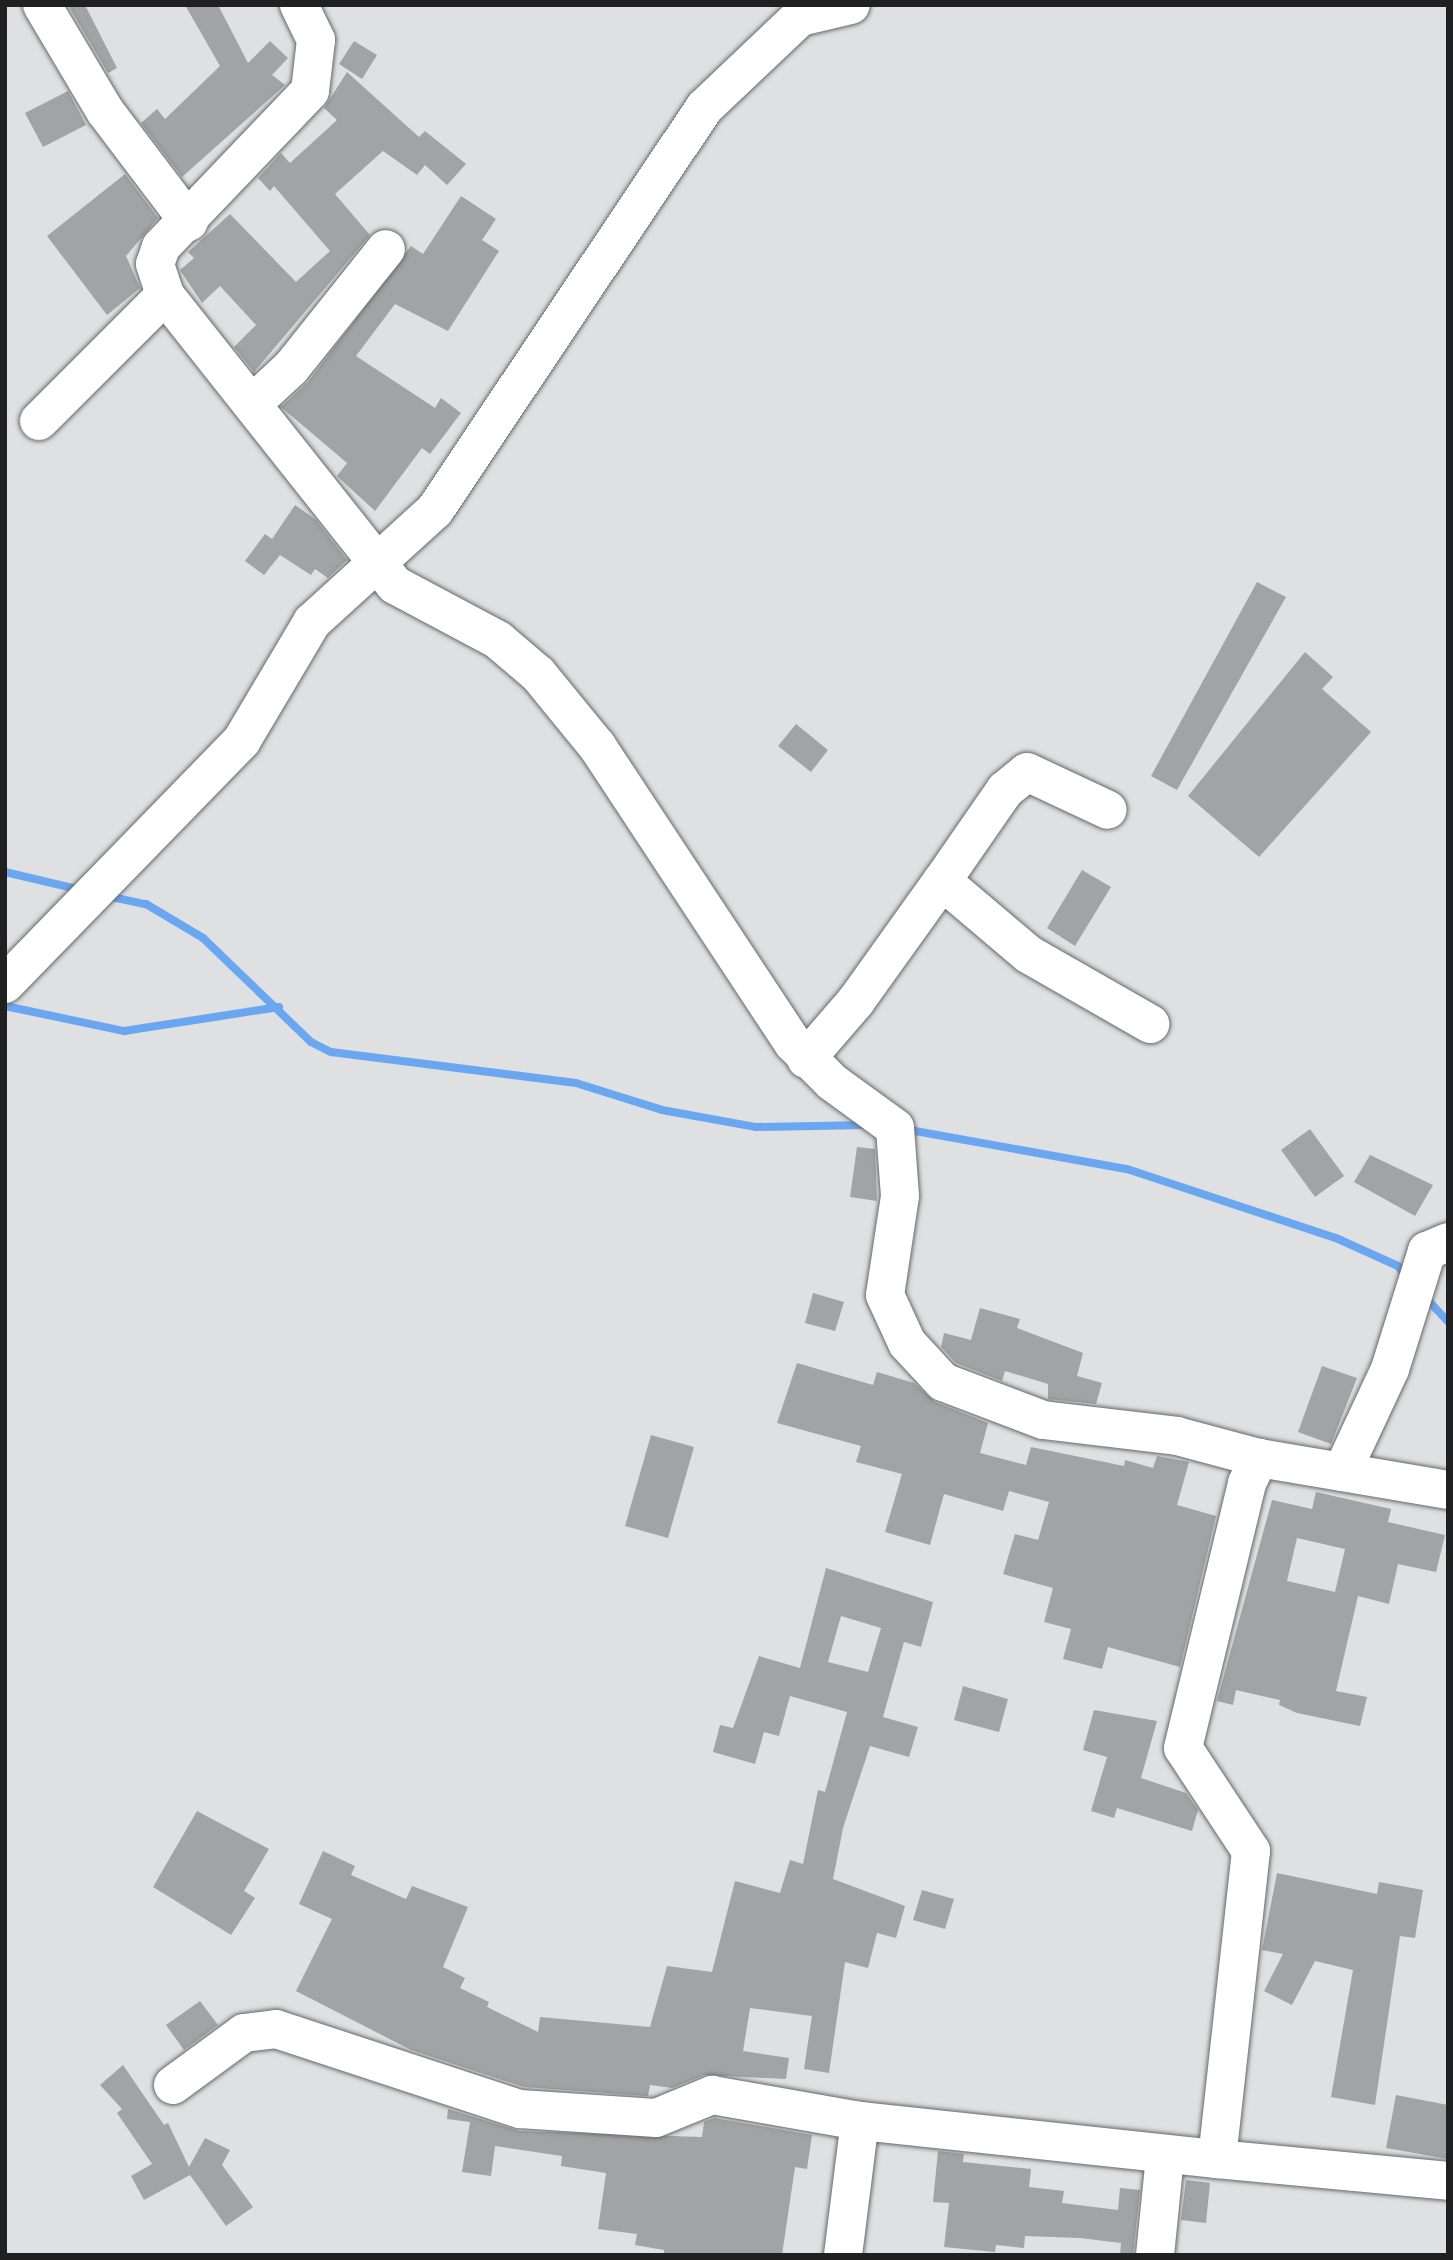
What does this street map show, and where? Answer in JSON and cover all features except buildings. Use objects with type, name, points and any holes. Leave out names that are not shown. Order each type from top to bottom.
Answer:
[{"type":"street","points":[[42,5],[105,111],[189,222]]},
{"type":"street","points":[[299,5],[316,40],[310,91],[189,222],[161,247],[155,264],[165,295],[395,585],[498,640],[538,674],[597,746],[806,1059],[899,1135],[900,1196],[885,1294],[907,1343],[943,1382],[1043,1420],[1177,1436],[1259,1458],[1448,1490]]},
{"type":"street","points":[[5,984],[242,740],[312,622],[379,565],[435,510],[704,108],[800,17],[851,5]]},
{"type":"street","points":[[253,404],[291,368],[386,249]]},
{"type":"street","points":[[39,421],[165,295]]},
{"type":"street","points":[[806,1059],[856,1001],[1005,790],[1027,772],[1108,810]]},
{"type":"street","points":[[942,881],[1028,954],[1150,1024]]},
{"type":"street","points":[[1342,1472],[1390,1369],[1427,1251],[1448,1242]]},
{"type":"street","points":[[1217,2159],[1251,1851],[1182,1748],[1247,1483],[1259,1458]]},
{"type":"street","points":[[173,2085],[244,2033],[276,2029],[520,2109],[656,2118],[712,2095],[860,2121],[1166,2157],[1217,2159],[1448,2181]]},
{"type":"street","points":[[843,2255],[860,2121]]},
{"type":"street","points":[[1155,2255],[1166,2157]]},
{"type":"waterway","points":[[5,872],[81,890]]},
{"type":"waterway","points":[[107,896],[146,904],[203,938],[311,1042],[331,1052],[576,1083],[662,1110],[756,1127],[867,1125]]},
{"type":"waterway","points":[[5,1006],[124,1031],[279,1007]]},
{"type":"waterway","points":[[904,1129],[1127,1169],[1336,1238],[1398,1266],[1407,1277]]},
{"type":"waterway","points":[[1425,1297],[1448,1322]]}]
